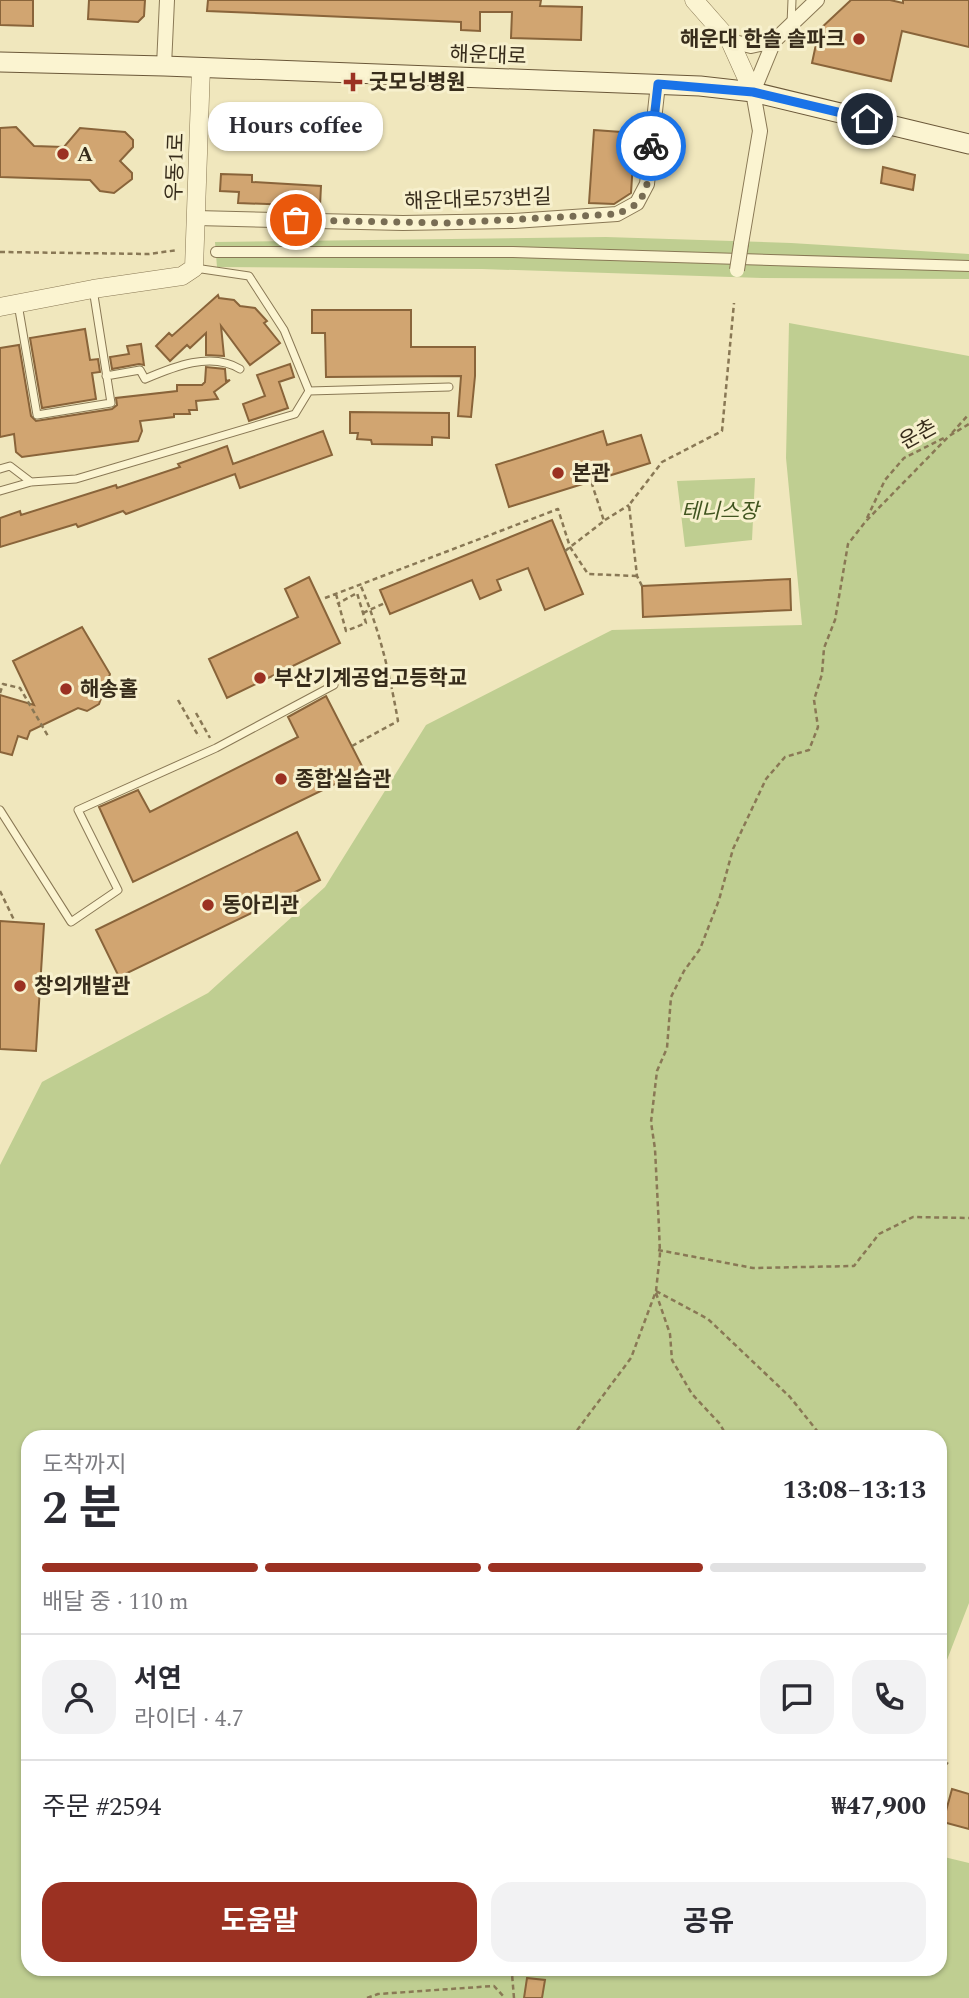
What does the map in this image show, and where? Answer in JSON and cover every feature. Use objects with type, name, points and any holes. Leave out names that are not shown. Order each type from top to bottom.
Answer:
[{"type":"main road","name":"해운대로","points":[[0,62],[658,84],[753,92],[969,144]]},
{"type":"street","points":[[164,66],[167,0]]},
{"type":"street","points":[[694,0],[730,41],[753,92],[760,131],[737,270]]},
{"type":"street","points":[[753,92],[775,41],[817,0]]},
{"type":"street","points":[[730,41],[751,46],[775,41]]},
{"type":"street","name":"우동1로","points":[[194,259],[201,68]]},
{"type":"street","name":"해운대로573번길","points":[[196,218],[425,223],[514,221],[617,214],[637,203],[647,184],[658,84]]},
{"type":"street","points":[[216,252],[513,251],[969,266]]},
{"type":"street","points":[[9,305],[182,276],[194,259]]},
{"type":"lane","points":[[791,24],[792,0]]},
{"type":"lane","points":[[194,259],[249,276],[284,330],[309,391]]},
{"type":"lane","points":[[9,305],[37,415],[111,403],[93,289]]},
{"type":"lane","points":[[106,376],[140,370],[145,379],[182,364],[203,362],[229,362],[240,369]]},
{"type":"lane","points":[[309,391],[449,387]]},
{"type":"lane","points":[[0,491],[31,482],[76,479],[295,414],[309,391]]},
{"type":"lane","points":[[0,469],[10,466],[31,482]]},
{"type":"lane","points":[[0,810],[71,922],[118,890],[78,810],[216,748],[334,685]]},
{"type":"path","points":[[0,252],[149,254],[194,259]]},
{"type":"path","points":[[565,551],[629,505],[662,462],[722,431],[734,303]]},
{"type":"path","name":"운촌","points":[[866,521],[885,480],[904,457],[949,436],[969,414]]},
{"type":"path","points":[[577,1430],[631,1358],[656,1291],[660,1254],[655,1149],[651,1122],[657,1071],[667,1048],[671,997],[684,971],[700,949],[719,900],[733,849],[766,779],[785,757],[809,750],[818,727],[814,700],[824,648],[835,620],[848,544],[866,521],[949,436],[969,424]]},
{"type":"path","points":[[591,481],[604,521]]},
{"type":"path","points":[[629,505],[637,576],[642,586]]},
{"type":"path","points":[[325,598],[558,509],[570,547],[588,574],[637,576]]},
{"type":"path","points":[[352,746],[398,721],[390,671],[378,627],[360,584]]},
{"type":"path","points":[[335,594],[337,604],[346,631],[366,624],[357,593],[337,604]]},
{"type":"path","points":[[363,613],[385,603]]},
{"type":"path","points":[[0,693],[3,684],[20,688],[48,736]]},
{"type":"path","points":[[178,700],[199,737]]},
{"type":"path","points":[[196,713],[206,733]]},
{"type":"path","points":[[0,891],[15,922]]},
{"type":"path","points":[[658,1250],[753,1268],[853,1266],[879,1234],[913,1217],[969,1218]]},
{"type":"path","points":[[656,1291],[670,1334],[672,1360],[692,1394],[723,1430]]},
{"type":"path","points":[[656,1291],[708,1318],[790,1397],[816,1430]]},
{"type":"path","points":[[512,1976],[514,1998]]},
{"type":"path","points":[[367,1998],[378,1994],[494,1986],[505,1998]]},
{"type":"green space","points":[[606,237],[791,243],[969,254],[969,279],[762,278],[482,269],[217,267],[215,242]]},
{"type":"green space","points":[[789,323],[969,356],[969,1603],[947,1660],[947,1430],[21,1430],[21,1976],[947,1976],[947,1858],[969,1863],[969,1998],[0,1998],[0,1165],[42,1082],[208,993],[325,887],[426,725],[612,630],[802,625],[786,458]]},
{"type":"green space","name":"테니스장","points":[[755,478],[752,540],[685,547],[677,481]]},
{"type":"building","points":[[0,0],[33,0],[33,26],[0,25]]},
{"type":"building","points":[[89,0],[145,0],[144,16],[138,22],[88,19]]},
{"type":"building","points":[[208,0],[541,0],[540,6],[582,7],[581,40],[511,38],[512,12],[480,12],[480,31],[461,30],[461,22],[207,11]]},
{"type":"building","name":"해운대 한솔 솔파크","points":[[851,0],[890,0],[903,3],[903,0],[969,0],[969,47],[902,31],[891,81],[812,63],[819,30]]},
{"type":"building","name":"A","points":[[16,127],[34,146],[64,147],[80,128],[125,132],[133,140],[133,147],[120,161],[132,173],[132,179],[114,193],[100,191],[90,180],[0,177],[0,128]]},
{"type":"building","points":[[594,130],[635,133],[631,193],[614,204],[589,203]]},
{"type":"building","points":[[883,167],[915,175],[913,190],[881,183]]},
{"type":"building","points":[[221,174],[252,175],[252,182],[321,186],[320,206],[238,203],[239,192],[220,191]]},
{"type":"building","points":[[218,295],[219,298],[234,300],[240,306],[255,308],[267,321],[264,323],[280,343],[250,365],[221,326],[224,356],[206,355],[206,333],[190,348],[187,345],[170,361],[156,346],[169,333],[172,336]]},
{"type":"building","points":[[312,310],[411,310],[411,347],[475,347],[471,417],[458,416],[461,376],[326,377],[325,333],[312,333]]},
{"type":"building","points":[[85,329],[90,360],[98,359],[100,372],[92,373],[96,399],[42,408],[30,338]]},
{"type":"building","points":[[141,344],[144,365],[112,369],[110,357],[129,354],[127,346]]},
{"type":"building","points":[[19,345],[31,416],[36,421],[112,409],[117,405],[116,398],[177,391],[177,385],[202,385],[205,382],[206,367],[225,369],[226,381],[230,380],[214,392],[218,399],[196,401],[197,410],[189,410],[190,414],[174,414],[174,417],[140,421],[142,431],[138,441],[22,457],[16,452],[14,434],[0,437],[0,348]]},
{"type":"building","points":[[290,364],[294,377],[279,382],[288,408],[249,421],[243,404],[265,396],[257,375]]},
{"type":"building","points":[[350,412],[449,413],[449,438],[432,437],[432,445],[372,444],[371,440],[357,439],[358,433],[350,433]]},
{"type":"building","points":[[323,431],[332,455],[240,488],[235,474],[126,514],[123,511],[78,527],[76,524],[0,547],[0,518],[20,511],[21,515],[116,485],[117,488],[180,467],[178,464],[227,446],[233,464]]},
{"type":"building","name":"본관","points":[[603,431],[607,445],[641,435],[650,463],[509,507],[496,465]]},
{"type":"building","points":[[552,520],[583,594],[545,610],[528,568],[497,580],[501,590],[480,599],[472,580],[390,614],[380,590]]},
{"type":"building","points":[[309,577],[340,643],[227,698],[209,659],[298,617],[285,589]]},
{"type":"building","points":[[790,579],[791,610],[643,617],[642,586]]},
{"type":"building","name":"해송홀","points":[[82,627],[110,674],[99,704],[87,711],[78,708],[30,731],[27,739],[18,736],[12,755],[0,752],[0,695],[34,705],[13,661]]},
{"type":"building","name":"종합실습관","points":[[326,696],[364,770],[133,882],[99,807],[138,790],[150,812],[298,737],[288,717]]},
{"type":"building","name":"동아리관","points":[[297,832],[320,880],[119,977],[96,930]]},
{"type":"building","name":"창의개발관","points":[[0,921],[44,924],[36,1051],[0,1049]]},
{"type":"building","points":[[952,1789],[969,1794],[969,1829],[947,1823],[947,1807]]},
{"type":"building","points":[[527,1978],[545,1980],[542,1998],[524,1998]]},
{"type":"way so far","points":[[296,220],[446,223],[617,214],[637,203],[642,195],[647,184],[651,146]]},
{"type":"place","name":"해운대 한솔 솔파크","points":[[859,39]]},
{"type":"place","name":"굿모닝병원","points":[[353,82]]},
{"type":"place","name":"A","points":[[63,154]]},
{"type":"place","name":"Hours coffee","points":[[296,220]]},
{"type":"place","name":"본관","points":[[558,473]]},
{"type":"place","name":"부산기계공업고등학교","points":[[260,678]]},
{"type":"place","name":"해송홀","points":[[66,689]]},
{"type":"place","name":"종합실습관","points":[[281,779]]},
{"type":"place","name":"동아리관","points":[[208,905]]},
{"type":"place","name":"창의개발관","points":[[20,986]]},
{"type":"route","points":[[651,146],[658,84],[753,92],[867,119]]}]
